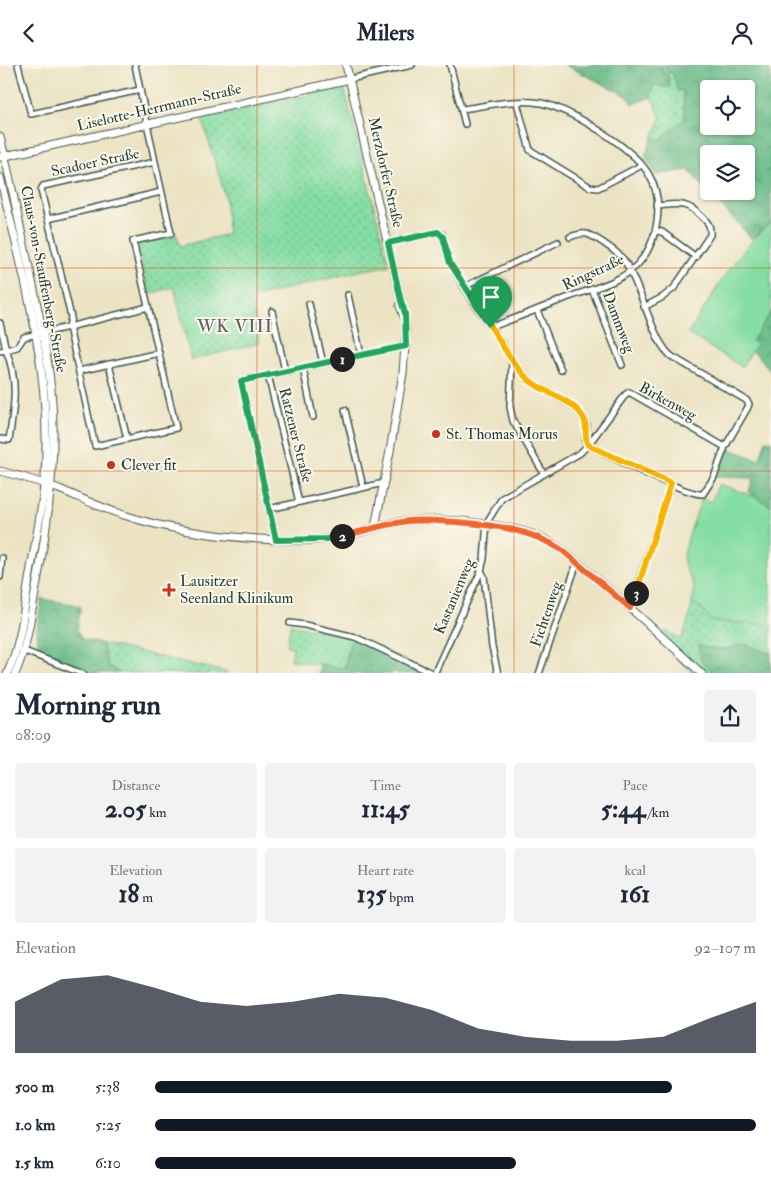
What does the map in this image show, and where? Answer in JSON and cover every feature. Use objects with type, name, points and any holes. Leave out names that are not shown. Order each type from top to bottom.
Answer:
[{"type":"street","points":[[18,65],[31,114],[140,90]]},
{"type":"street","name":"Scadoer Straße","points":[[135,65],[171,233],[133,241],[148,307]]},
{"type":"street","name":"Merzdorfer Straße","points":[[346,65],[388,243],[401,301],[401,309],[405,319],[406,346],[402,386],[375,527]]},
{"type":"street","name":"Liselotte-Herrmann-Straße","points":[[2,156],[412,65]]},
{"type":"street","points":[[450,65],[465,124]]},
{"type":"street","points":[[462,109],[517,103],[530,150],[592,188],[601,187],[642,165]]},
{"type":"street","name":"Ringstraße","points":[[491,327],[592,289],[630,271],[649,250],[657,231],[657,206],[653,184],[642,165],[617,142],[565,112],[542,103],[517,103]]},
{"type":"street","name":"Claus-von-Stauffenberg-Straße","points":[[0,137],[2,156],[39,334],[46,426],[48,486],[20,650]]},
{"type":"street","name":"Scadoer Straße","points":[[127,439],[95,446],[69,327],[70,314],[42,190],[43,186],[155,162]]},
{"type":"street","name":"Claus-von-Stauffenberg-Straße","points":[[0,177],[39,334]]},
{"type":"street","points":[[48,219],[162,192]]},
{"type":"street","points":[[644,307],[667,295],[680,280],[710,235],[708,222],[696,210],[685,205],[657,206]]},
{"type":"street","points":[[657,231],[662,232],[696,257]]},
{"type":"street","points":[[388,243],[440,233],[443,237],[448,259],[512,361],[538,387],[569,404],[582,416],[587,425],[585,440],[588,445],[694,493],[703,494],[714,477],[725,447],[748,407],[748,402],[671,356],[662,346],[630,271],[624,260],[614,250],[592,235],[583,233],[570,237]]},
{"type":"street","points":[[464,287],[558,242]]},
{"type":"street","name":"Dammweg","points":[[592,289],[622,365]]},
{"type":"street","points":[[348,295],[361,355]]},
{"type":"street","points":[[309,304],[323,363]]},
{"type":"street","points":[[0,351],[17,347],[24,337],[148,307],[176,428],[127,439],[109,364]]},
{"type":"street","points":[[537,310],[561,370]]},
{"type":"street","name":"Ratzener Straße","points":[[272,311],[285,371]]},
{"type":"street","points":[[0,323],[13,370],[15,394],[9,440],[0,439]]},
{"type":"street","name":"Ratzener Straße","points":[[276,540],[241,381],[406,346]]},
{"type":"street","points":[[79,371],[159,353]]},
{"type":"street","points":[[512,361],[510,407],[513,421],[544,474]]},
{"type":"street","points":[[302,368],[313,417]]},
{"type":"street","points":[[512,374],[521,371]]},
{"type":"street","name":"Ratzener Straße","points":[[268,375],[299,502]]},
{"type":"street","name":"Birkenweg","points":[[588,445],[626,393],[629,392],[725,447]]},
{"type":"street","points":[[345,410],[363,487]]},
{"type":"street","points":[[487,525],[502,498],[573,458],[588,445]]},
{"type":"street","points":[[0,471],[48,486],[111,511],[172,528],[207,533],[276,540],[326,539],[375,527],[426,520],[487,525],[522,532],[543,539],[562,550],[702,673]]},
{"type":"street","name":"Ratzener Straße","points":[[269,509],[384,483]]},
{"type":"street","points":[[630,608],[671,483]]},
{"type":"street","name":"Kastanienweg","points":[[290,623],[355,637],[434,673],[480,571],[484,559],[487,525]]},
{"type":"street","points":[[0,577],[2,558]]},
{"type":"street","name":"Fichtenweg","points":[[539,673],[577,563]]},
{"type":"street","points":[[480,571],[484,576],[492,647],[498,673]]},
{"type":"street","points":[[7,673],[20,650]]},
{"type":"street","points":[[15,673],[20,650]]},
{"type":"street","points":[[20,650],[84,673]]},
{"type":"green space","points":[[565,65],[661,65],[663,73],[668,75],[670,87],[653,85],[651,97],[633,104],[627,96]]},
{"type":"green space","points":[[661,65],[665,65],[666,70],[674,75],[677,90],[683,91],[685,119],[661,140],[653,136],[661,118],[651,97],[653,85],[670,87]]},
{"type":"green space","points":[[665,65],[767,65],[771,75],[771,223],[752,239],[716,200],[755,200],[755,145],[700,145],[700,183],[688,170],[656,175],[645,156],[653,136],[661,140],[685,119],[683,91],[677,90],[674,75],[666,70]]},
{"type":"green space","points":[[344,87],[389,266],[363,270],[251,298],[260,343],[191,360],[174,287],[149,294],[137,244],[177,235],[180,246],[228,234],[225,196],[202,119]]},
{"type":"green space","points":[[771,223],[771,312],[752,341],[756,345],[742,367],[688,334],[736,261]]},
{"type":"green space","points":[[771,312],[771,372],[752,351],[756,345],[752,342]]},
{"type":"green space","points":[[766,440],[771,441],[771,507],[749,492],[753,478],[714,477],[725,447],[759,460]]},
{"type":"green space","points":[[719,484],[756,497],[771,507],[771,625],[711,621],[701,608],[692,603],[694,586],[686,570],[683,558],[702,498],[711,502]]},
{"type":"green space","points":[[42,599],[81,607],[77,630],[82,639],[102,644],[108,666],[120,673],[89,673],[38,649],[37,627]]},
{"type":"green space","points":[[692,603],[701,608],[711,621],[771,625],[771,654],[745,644],[722,649],[699,646],[702,662],[714,673],[693,673],[679,660],[680,657],[659,634],[666,631],[682,639]]},
{"type":"green space","points":[[290,624],[355,637],[350,643],[344,669],[291,660],[293,647],[287,646]]},
{"type":"green space","points":[[355,637],[433,673],[396,673],[393,671],[392,673],[318,673],[320,664],[344,669],[350,643]]},
{"type":"green space","points":[[82,639],[227,672],[120,673],[108,666],[74,666],[89,673],[73,666]]},
{"type":"green space","points":[[744,644],[771,654],[771,673],[714,673],[702,663],[698,646],[723,650]]},
{"type":"place","name":"St. Thomas Morus","points":[[436,434]]},
{"type":"place","name":"Clever fit","points":[[111,465]]},
{"type":"place","name":"Lausitzer Seenland Klinikum","points":[[169,590]]},
{"type":"district","name":"WK VIII","points":[[235,326]]},
{"type":"route","points":[[438,232],[442,234],[450,263],[491,327],[512,361],[528,379],[538,387],[569,404],[582,416],[587,425],[585,440],[588,445],[671,483],[630,608],[612,591],[552,543],[522,532],[487,525],[421,520],[375,527],[326,539],[276,540],[241,381],[406,346],[404,305],[401,301],[388,243],[438,232]]}]
